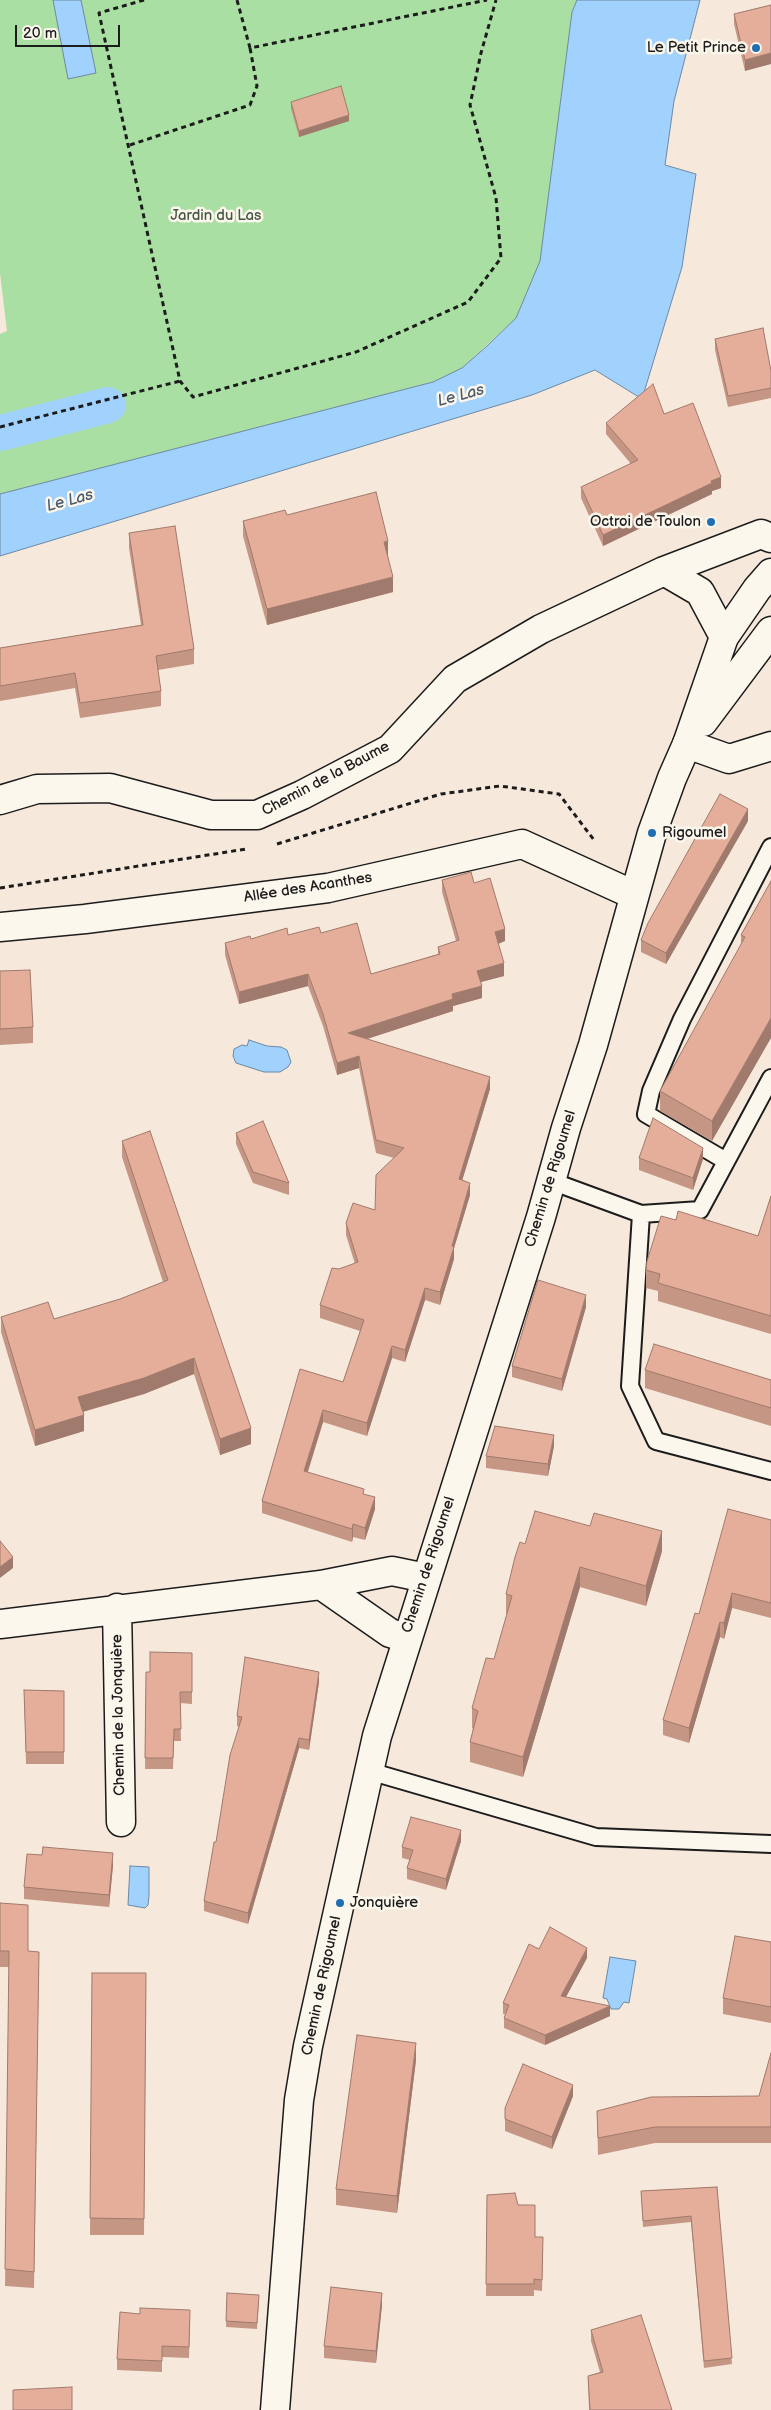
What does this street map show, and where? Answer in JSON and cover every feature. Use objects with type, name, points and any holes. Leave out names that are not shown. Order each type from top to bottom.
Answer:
[{"type":"street","name":"Chemin de la Baume","points":[[0,800],[37,789],[110,788],[211,815],[257,815],[302,795],[390,749],[455,679],[540,629],[664,572],[761,534],[771,538]]},
{"type":"street","points":[[664,572],[700,592],[724,637]]},
{"type":"street","name":"Chemin de Rigoumel","points":[[275,2410],[299,2100],[308,2046],[369,1771],[406,1638],[593,1045],[652,833],[672,778],[687,744],[724,637],[757,589],[771,573]]},
{"type":"street","name":"Chemin de Rigoumel","points":[[687,744],[771,631]]},
{"type":"street","points":[[687,744],[730,759],[771,746]]},
{"type":"street","name":"Allée des Acanthes","points":[[0,927],[328,888],[522,844],[634,895]]},
{"type":"street","points":[[0,1624],[117,1608],[322,1585],[392,1571],[426,1578]]},
{"type":"street","points":[[322,1585],[390,1633],[406,1638]]},
{"type":"street","name":"Chemin de la Jonquière","points":[[117,1608],[121,1822]]},
{"type":"lane","points":[[726,1161],[646,1114],[651,1090],[682,1019],[771,846]]},
{"type":"lane","points":[[551,1181],[641,1214],[700,1210],[771,1078]]},
{"type":"lane","points":[[641,1214],[630,1386],[656,1441],[771,1471]]},
{"type":"lane","points":[[369,1771],[596,1837],[771,1844]]},
{"type":"path","points":[[144,0],[100,13],[180,381],[193,397],[356,352],[468,302],[501,258],[496,198],[470,106],[481,53],[496,0]]},
{"type":"path","points":[[130,145],[250,105],[257,86],[250,48],[237,0]]},
{"type":"path","points":[[250,48],[486,0]]},
{"type":"path","points":[[0,427],[180,381]]},
{"type":"path","points":[[268,845],[287,842],[441,794],[500,786],[559,794],[599,848]]},
{"type":"path","points":[[0,888],[250,849]]},
{"type":"green space","name":"Jardin du Las","points":[[0,0],[577,0],[572,12],[540,261],[516,318],[462,368],[433,382],[0,494],[0,334],[7,331],[0,273]]},
{"type":"water","points":[[53,0],[81,0],[96,73],[68,79]]},
{"type":"water","name":"Le Las","points":[[577,0],[700,0],[674,101],[665,165],[696,174],[682,267],[642,399],[595,370],[532,395],[0,556],[0,494],[433,382],[462,368],[487,346],[516,318],[540,261],[572,12]]},
{"type":"water","points":[[249,1040],[287,1050],[291,1062],[288,1067],[280,1072],[264,1072],[236,1063],[233,1056],[234,1049],[242,1045],[247,1046]]},
{"type":"water","points":[[130,1866],[149,1867],[149,1896],[148,1905],[145,1908],[128,1905]]},
{"type":"water","points":[[610,1957],[636,1961],[629,2003],[624,2002],[619,2009],[611,2009],[607,1999],[603,1998]]},
{"type":"building","name":"Le Petit Prince","points":[[771,5],[771,53],[745,60],[734,14]]},
{"type":"building","points":[[341,86],[349,115],[299,131],[291,102]]},
{"type":"building","points":[[763,328],[771,371],[771,388],[728,396],[715,339]]},
{"type":"building","points":[[653,384],[664,414],[693,403],[721,477],[603,535],[581,487],[638,460],[606,423]]},
{"type":"building","points":[[376,492],[388,541],[384,542],[393,577],[267,609],[243,521],[285,510],[287,515]]},
{"type":"building","points":[[175,526],[194,649],[156,656],[161,691],[80,703],[75,673],[0,686],[0,648],[143,625],[129,533]]},
{"type":"building","points":[[720,794],[748,809],[666,953],[641,940],[648,923]]},
{"type":"building","points":[[471,872],[474,883],[490,878],[505,929],[495,932],[504,963],[477,971],[482,986],[452,994],[453,999],[348,1033],[490,1077],[459,1179],[470,1183],[452,1246],[454,1247],[440,1292],[425,1288],[405,1350],[392,1346],[367,1423],[323,1410],[304,1471],[364,1489],[363,1494],[375,1497],[365,1528],[353,1524],[352,1529],[262,1501],[300,1369],[343,1382],[364,1320],[320,1305],[332,1268],[339,1269],[358,1262],[346,1223],[353,1203],[375,1210],[376,1175],[404,1148],[376,1140],[359,1056],[337,1063],[323,1014],[308,974],[239,992],[225,943],[250,936],[251,939],[287,928],[288,935],[319,927],[321,933],[357,923],[371,974],[440,954],[438,947],[459,940],[442,880]]},
{"type":"building","points":[[771,881],[771,1018],[712,1121],[660,1091],[745,937],[741,935]]},
{"type":"building","points":[[30,970],[33,1027],[0,1029],[0,971]]},
{"type":"building","points":[[653,1118],[703,1148],[693,1178],[639,1158]]},
{"type":"building","points":[[263,1121],[289,1183],[253,1172],[236,1133]]},
{"type":"building","points":[[150,1131],[251,1428],[220,1439],[194,1358],[144,1378],[78,1397],[84,1415],[35,1430],[1,1317],[48,1302],[54,1319],[120,1299],[168,1280],[122,1141]]},
{"type":"building","points":[[771,1196],[771,1316],[658,1283],[660,1274],[646,1270],[661,1216],[676,1220],[678,1211],[758,1236]]},
{"type":"building","points":[[538,1280],[586,1295],[562,1379],[512,1366]]},
{"type":"building","points":[[654,1344],[771,1380],[771,1408],[645,1370]]},
{"type":"building","points":[[495,1426],[554,1435],[548,1464],[486,1456]]},
{"type":"building","points":[[728,1509],[771,1520],[771,1603],[732,1593],[724,1623],[720,1622],[689,1728],[663,1720],[695,1613],[699,1614]]},
{"type":"building","points":[[535,1511],[590,1526],[594,1513],[662,1531],[646,1586],[580,1567],[523,1757],[470,1742],[478,1711],[472,1708],[486,1658],[494,1659],[512,1596],[506,1594],[515,1557],[520,1542],[525,1544]]},
{"type":"building","points":[[0,1541],[13,1557],[0,1567]]},
{"type":"building","points":[[150,1652],[192,1653],[192,1692],[180,1692],[181,1729],[174,1729],[173,1758],[145,1758],[146,1672],[150,1672]]},
{"type":"building","points":[[245,1657],[319,1672],[309,1740],[299,1738],[248,1913],[204,1901],[230,1755],[242,1717],[237,1716]]},
{"type":"building","points":[[24,1690],[64,1691],[64,1752],[26,1752]]},
{"type":"building","points":[[411,1817],[461,1830],[446,1879],[407,1868],[413,1850],[402,1847]]},
{"type":"building","points":[[43,1847],[113,1853],[109,1895],[24,1887],[27,1854],[42,1855]]},
{"type":"building","points":[[0,1903],[28,1905],[28,1951],[39,1952],[34,2272],[5,2269],[9,1951],[0,1951]]},
{"type":"building","points":[[550,1927],[587,1948],[561,1996],[610,2006],[545,2035],[504,2018],[509,2005],[503,2003],[529,1944],[539,1949]]},
{"type":"building","points":[[735,1936],[771,1942],[771,2007],[723,1998]]},
{"type":"building","points":[[92,1973],[146,1973],[144,2219],[90,2218]]},
{"type":"building","points":[[357,2035],[416,2043],[397,2196],[336,2189]]},
{"type":"building","points":[[771,2053],[771,2127],[655,2127],[598,2138],[597,2111],[651,2097],[759,2096]]},
{"type":"building","points":[[523,2064],[573,2085],[552,2137],[505,2119],[505,2108]]},
{"type":"building","points":[[717,2187],[732,2358],[704,2361],[691,2216],[643,2221],[641,2191]]},
{"type":"building","points":[[515,2193],[518,2205],[535,2205],[535,2237],[543,2237],[542,2280],[534,2279],[534,2284],[486,2284],[487,2195]]},
{"type":"building","points":[[331,2287],[382,2293],[376,2351],[324,2346]]},
{"type":"building","points":[[227,2293],[259,2295],[257,2323],[226,2321]]},
{"type":"building","points":[[140,2308],[190,2310],[189,2347],[162,2346],[162,2361],[117,2359],[120,2312],[140,2314]]},
{"type":"building","points":[[641,2315],[672,2410],[590,2410],[588,2376],[603,2372],[591,2330]]},
{"type":"building","points":[[72,2387],[72,2410],[13,2410],[13,2390]]},
{"type":"waterway","points":[[0,433],[108,405]]},
{"type":"place","name":"Le Petit Prince","points":[[756,48]]},
{"type":"place","name":"Octroi de Toulon","points":[[711,522]]},
{"type":"place","name":"Rigoumel","points":[[652,833]]},
{"type":"place","name":"Jonquière","points":[[340,1903]]}]
